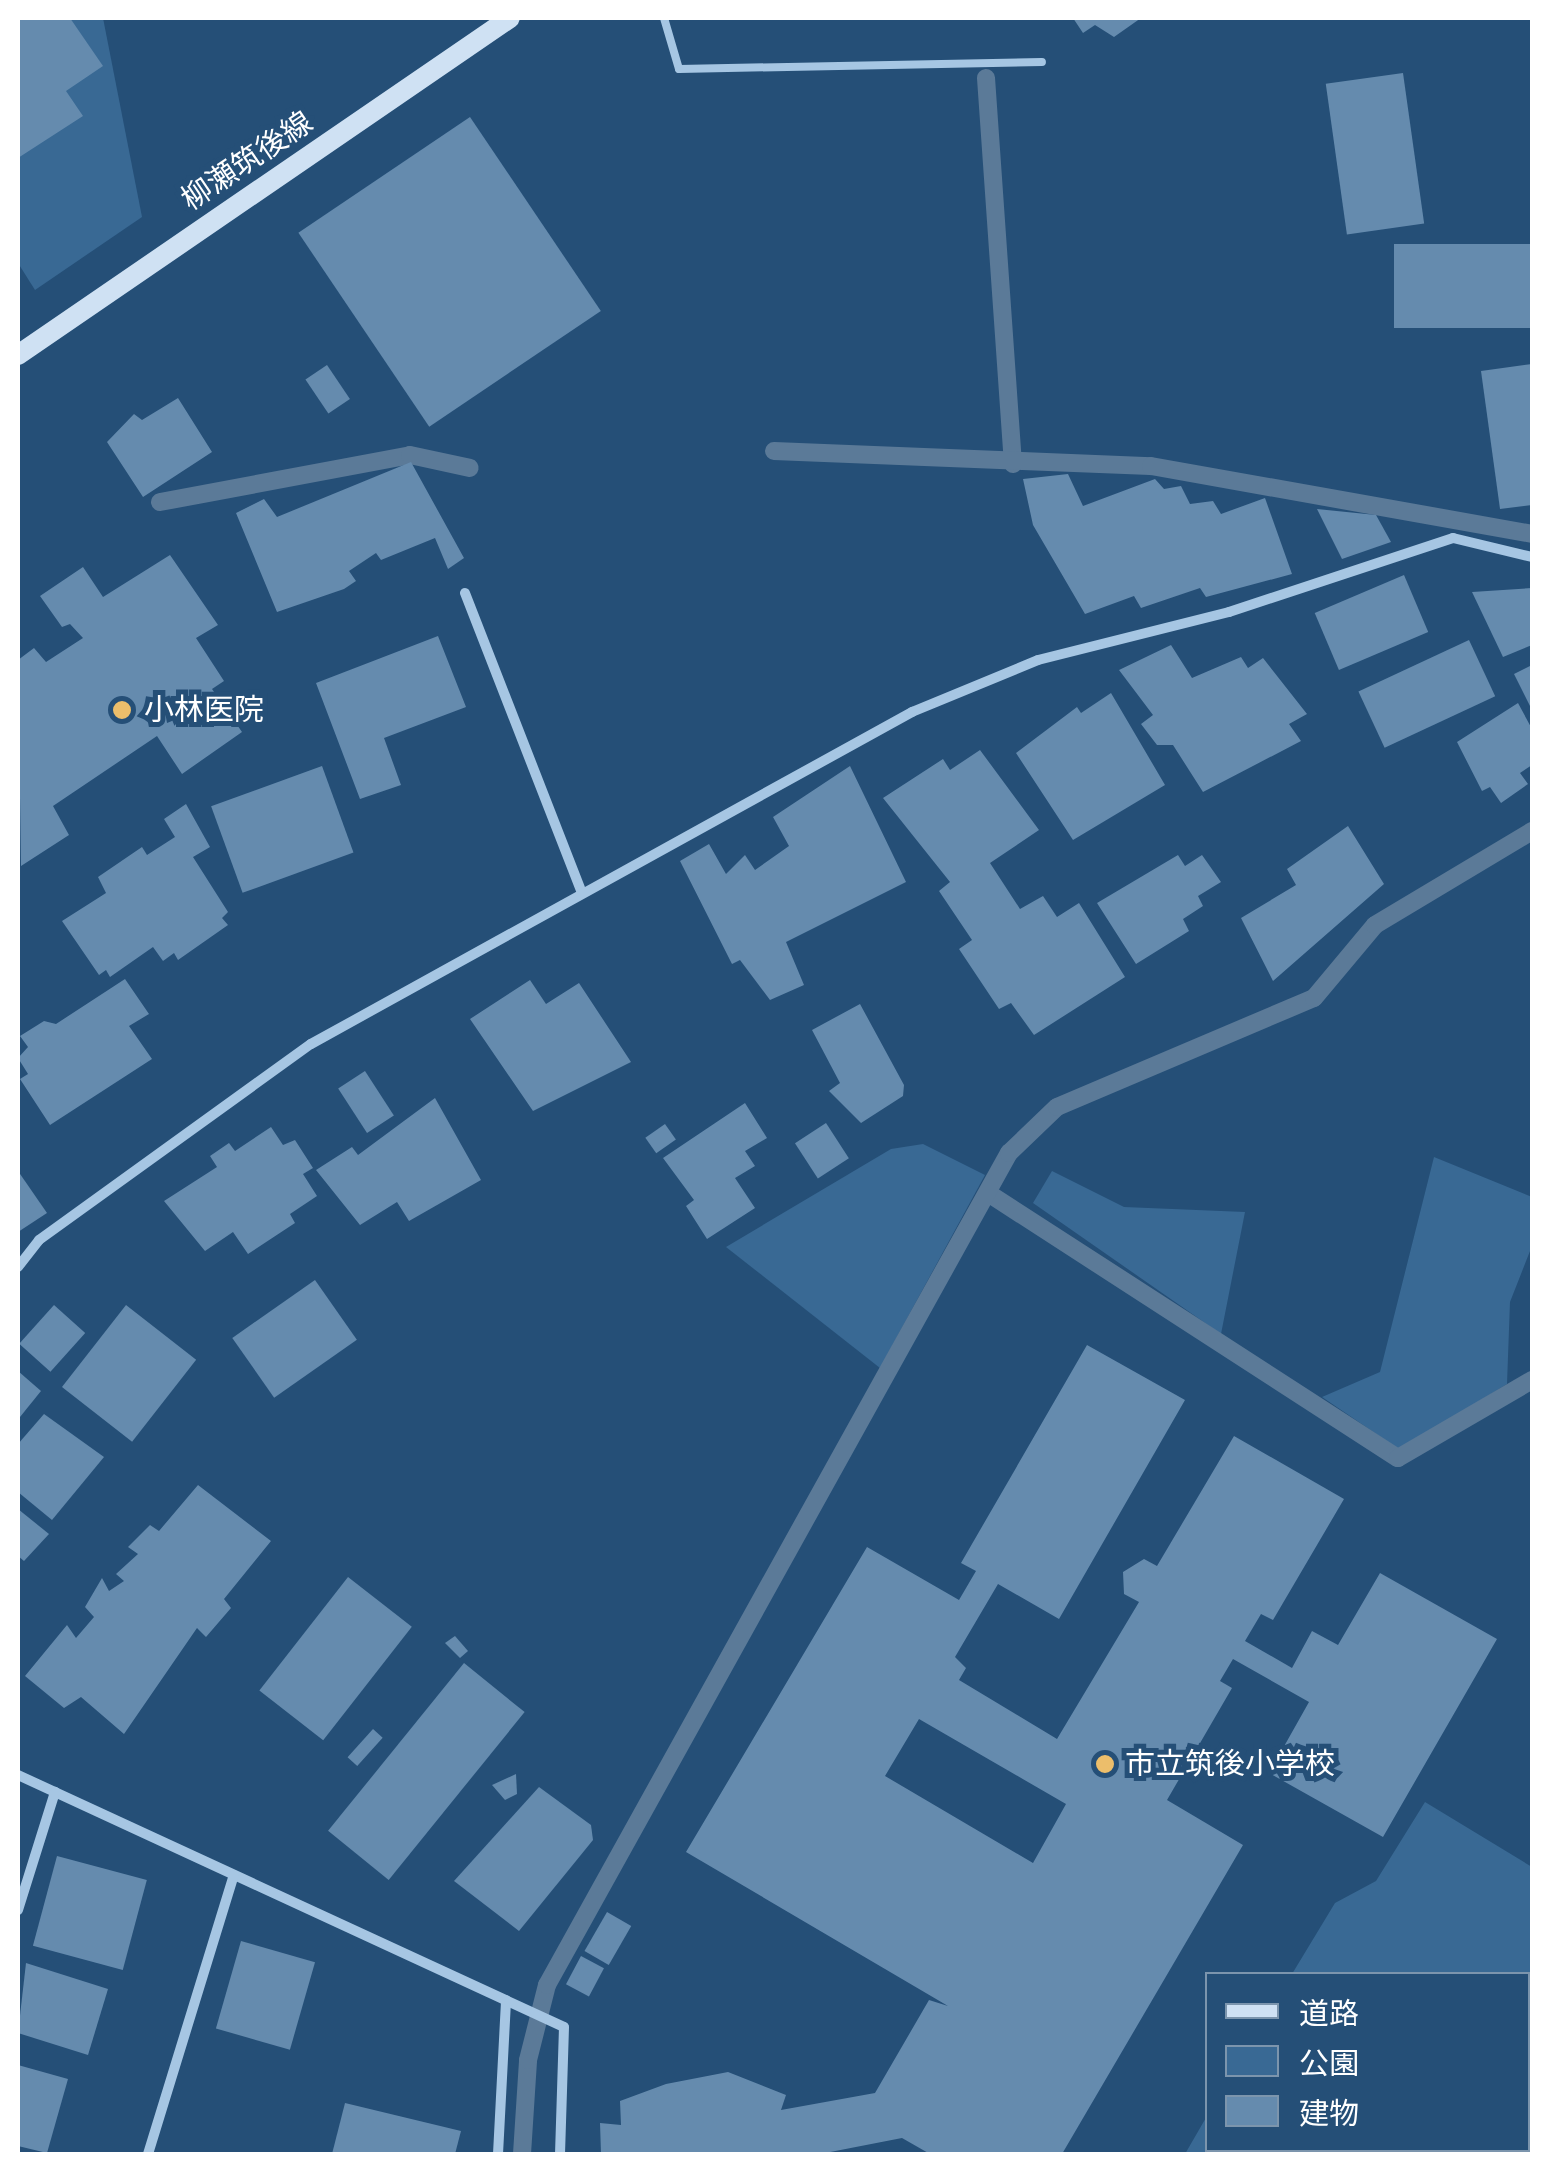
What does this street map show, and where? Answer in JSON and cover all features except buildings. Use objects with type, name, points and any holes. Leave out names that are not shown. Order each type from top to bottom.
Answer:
[{"type":"main road","name":"柳瀬筑後線","points":[[18,355],[510,18]]},
{"type":"street","points":[[18,1267],[39,1240],[311,1044],[912,712],[1038,660],[1230,612],[1453,538],[1532,557]]},
{"type":"street","points":[[466,593],[582,892]]},
{"type":"street","points":[[18,1775],[564,2026],[560,2154]]},
{"type":"street","points":[[18,1910],[56,1792]]},
{"type":"street","points":[[148,2154],[234,1875]]},
{"type":"street","points":[[498,2154],[506,2000]]},
{"type":"lane","points":[[664,18],[679,69],[1042,62]]},
{"type":"green space","points":[[18,18],[103,18],[142,217],[35,290],[18,263]]},
{"type":"green space","points":[[923,1144],[985,1175],[880,1368],[726,1247],[891,1149]]},
{"type":"green space","points":[[1434,1157],[1532,1197],[1532,1246],[1510,1302],[1507,1384],[1400,1450],[1322,1397],[1380,1372]]},
{"type":"green space","points":[[1052,1171],[1124,1207],[1245,1212],[1221,1334],[1033,1203]]},
{"type":"green space","points":[[1425,1802],[1532,1867],[1532,2154],[1185,2154],[1205,2119],[1205,2152],[1530,2152],[1530,1972],[1293,1972],[1335,1903],[1376,1881]]},
{"type":"waterway","points":[[986,78],[1013,464]]},
{"type":"waterway","points":[[774,451],[1151,466],[1532,534]]},
{"type":"waterway","points":[[160,502],[410,455],[470,468]]},
{"type":"waterway","points":[[522,2154],[528,2060],[547,1985],[1009,1153],[1057,1107],[1314,998],[1375,925],[1532,831]]},
{"type":"waterway","points":[[988,1193],[1398,1458],[1532,1380]]},
{"type":"place","name":"小林医院","points":[[122,710]]},
{"type":"place","name":"市立筑後小学校","points":[[1105,1764]]}]
